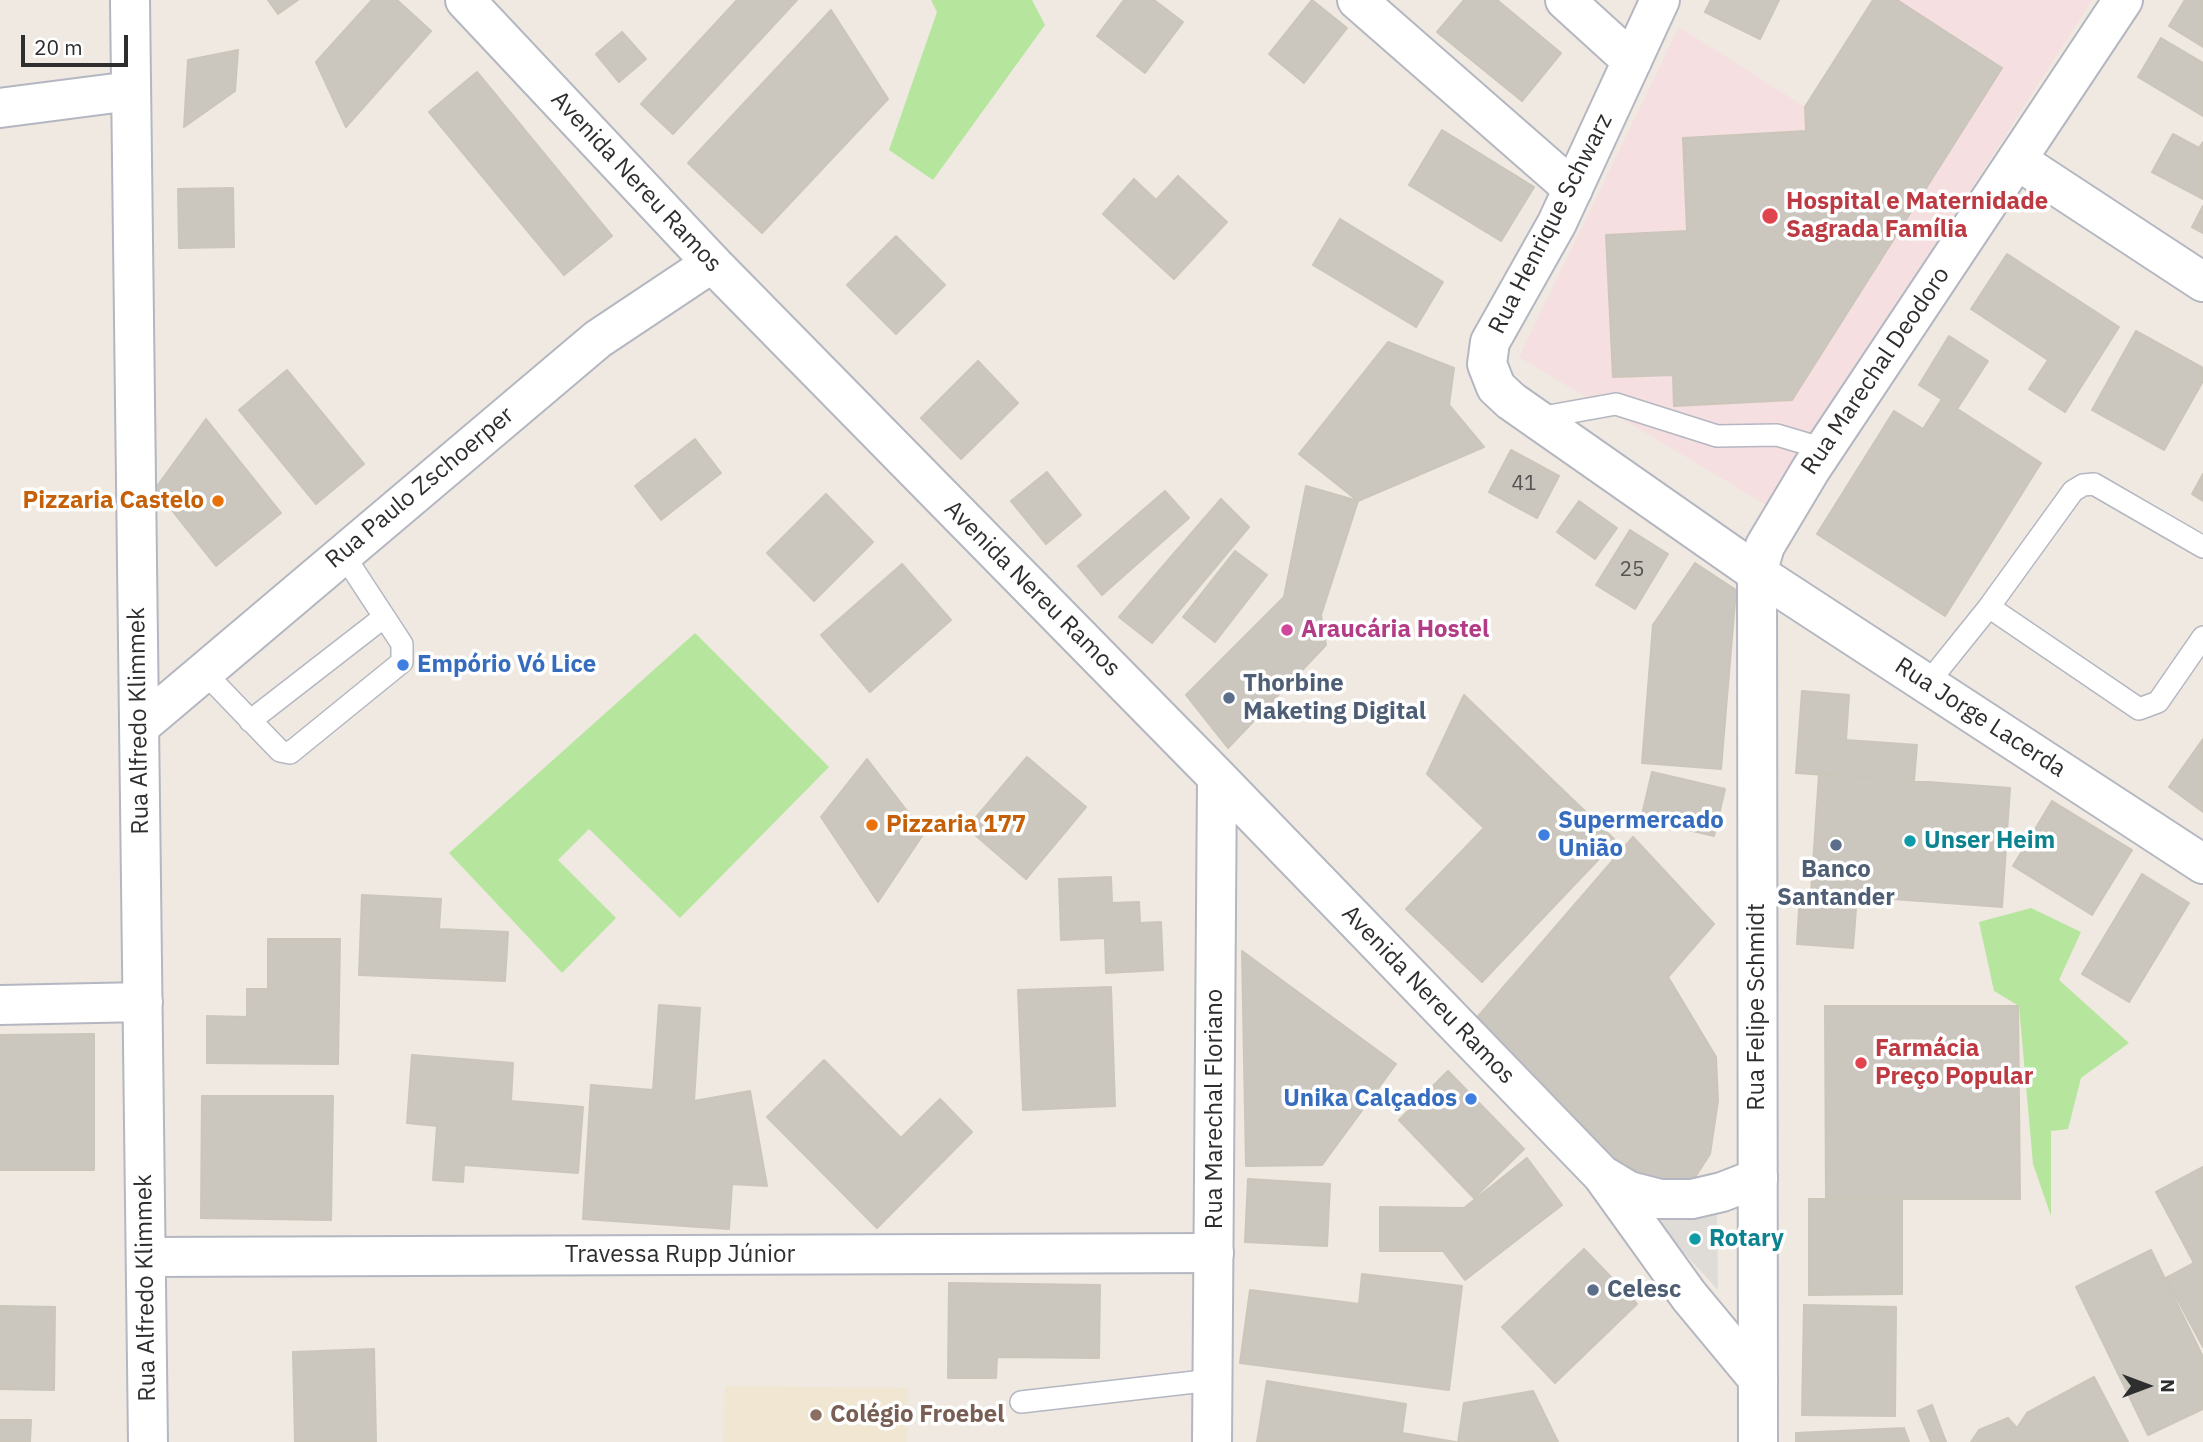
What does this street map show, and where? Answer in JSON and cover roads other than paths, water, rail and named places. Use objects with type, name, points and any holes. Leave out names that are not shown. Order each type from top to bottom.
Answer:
[{"type":"street","name":"Rua Alfredo Klimmek","points":[[130,0],[148,1442]]},
{"type":"street","name":"Avenida Nereu Ramos","points":[[465,0],[712,263],[1217,777],[1602,1175],[1689,1296],[1758,1379]]},
{"type":"street","points":[[1357,0],[1573,189]]},
{"type":"street","points":[[1565,0],[1632,61]]},
{"type":"street","name":"Rua Henrique Schwarz","points":[[1660,0],[1573,189],[1490,342],[1487,364],[1496,387],[1756,573]]},
{"type":"street","name":"Rua Marechal Deodoro","points":[[1756,573],[1765,546],[1784,511],[2123,0]]},
{"type":"street","points":[[0,108],[131,91]]},
{"type":"street","points":[[2017,160],[2203,282]]},
{"type":"street","name":"Rua Paulo Zschoerper","points":[[139,727],[598,339],[712,263]]},
{"type":"street","name":"Rua Jorge Lacerda","points":[[1756,573],[2203,864]]},
{"type":"street","name":"Rua Felipe Schmidt","points":[[1756,573],[1758,1442]]},
{"type":"street","name":"Rua Marechal Floriano","points":[[1212,1442],[1217,777]]},
{"type":"street","points":[[0,1004],[143,1002]]},
{"type":"street","name":"Avenida Nereu Ramos","points":[[1602,1175],[1629,1191],[1660,1199],[1692,1199],[1722,1192],[1758,1178]]},
{"type":"street","name":"Travessa Rupp Júnior","points":[[146,1257],[1214,1253]]},
{"type":"lane","points":[[1538,418],[1616,404],[1717,436],[1777,435],[1824,449]]},
{"type":"lane","points":[[1927,684],[1989,607],[2073,491],[2083,485],[2094,484],[2203,547]]},
{"type":"lane","points":[[203,671],[279,751],[296,750],[402,662],[402,644],[343,554]]},
{"type":"lane","points":[[1989,607],[2139,709],[2158,702],[2203,637]]},
{"type":"lane","points":[[250,721],[384,617]]},
{"type":"lane","points":[[1021,1402],[1212,1380]]},
{"type":"place","name":"Hospital e Maternidade Sagrada Família","points":[[1770,216]]},
{"type":"place","name":"Pizzaria Castelo","points":[[218,501]]},
{"type":"place","name":"Araucária Hostel","points":[[1287,630]]},
{"type":"place","name":"Empório Vó Lice","points":[[403,665]]},
{"type":"place","name":"Thorbine Maketing Digital","points":[[1229,698]]},
{"type":"place","name":"Pizzaria 177","points":[[872,825]]},
{"type":"place","name":"Supermercado União","points":[[1544,835]]},
{"type":"place","name":"Unser Heim","points":[[1910,841]]},
{"type":"place","name":"Banco Santander","points":[[1836,845]]},
{"type":"place","name":"Farmácia Preço Popular","points":[[1861,1063]]},
{"type":"place","name":"Unika Calçados","points":[[1471,1099]]},
{"type":"place","name":"Rotary","points":[[1695,1239]]},
{"type":"place","name":"Celesc","points":[[1593,1290]]},
{"type":"place","name":"Colégio Froebel","points":[[816,1415]]}]
